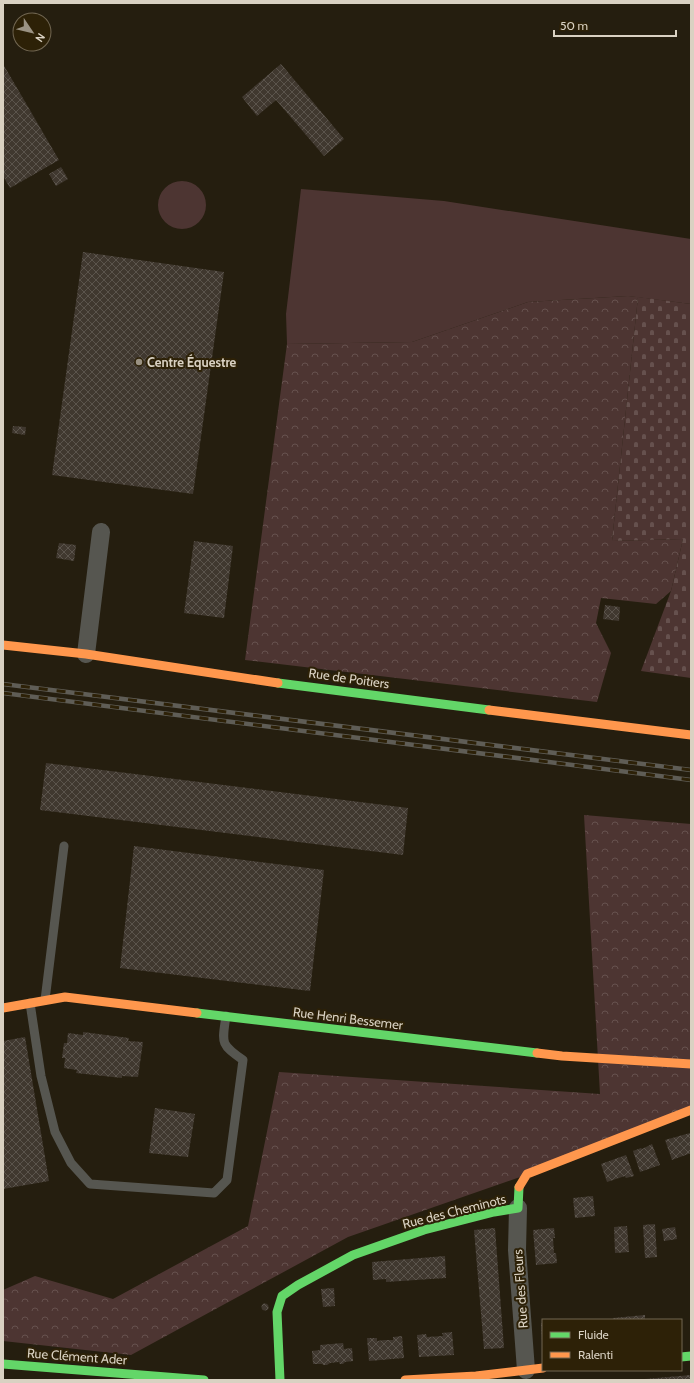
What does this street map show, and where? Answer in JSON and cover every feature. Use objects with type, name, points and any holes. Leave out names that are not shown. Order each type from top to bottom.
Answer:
[{"type":"street","points":[[86,654],[101,532]]},
{"type":"street","name":"Rue de Poitiers","points":[[3,645],[86,654],[235,677],[691,735]]},
{"type":"street","name":"Rue Henri Bessemer","points":[[3,1008],[65,997],[562,1056],[691,1064]]},
{"type":"street","name":"Rue des Cheminots","points":[[280,1380],[278,1312],[282,1296],[298,1285],[353,1255],[424,1230],[494,1212],[518,1208],[519,1186],[527,1174],[691,1110]]},
{"type":"street","name":"Rue des Fleurs","points":[[518,1208],[517,1250],[534,1369]]},
{"type":"street","name":"Rue Clément Ader","points":[[3,1364],[148,1377],[204,1380]]},
{"type":"street","points":[[405,1380],[476,1378],[534,1369]]},
{"type":"lane","points":[[45,1000],[64,846]]},
{"type":"lane","points":[[30,1003],[41,1076],[55,1132],[71,1162],[90,1184],[214,1193],[228,1180],[243,1060],[228,1049],[223,1041],[226,1016]]},
{"type":"green space","points":[[182,181],[191,183],[199,188],[204,196],[206,205],[204,214],[199,222],[191,227],[182,229],[173,227],[165,222],[160,214],[158,205],[160,196],[165,188],[173,183]]},
{"type":"green space","points":[[301,189],[444,201],[691,239],[691,304],[628,296],[528,302],[412,342],[287,344],[286,314]]},
{"type":"green space","points":[[628,296],[638,297],[612,541],[683,539],[671,591],[656,604],[601,598],[596,623],[611,653],[597,702],[245,660],[287,344],[412,342],[528,302]]},
{"type":"green space","points":[[638,297],[691,304],[691,678],[641,671],[671,591],[683,539],[612,541]]},
{"type":"green space","points":[[584,815],[691,824],[691,1106],[580,1156],[348,1237],[131,1355],[3,1341],[3,1290],[35,1276],[113,1299],[248,1226],[279,1072],[600,1094]]},
{"type":"building","points":[[3,64],[59,160],[10,188],[3,176]]},
{"type":"building","points":[[281,64],[344,139],[324,156],[276,100],[257,116],[242,97]]},
{"type":"building","points":[[61,167],[68,179],[56,186],[49,174]]},
{"type":"building","name":"Centre Équestre","points":[[83,252],[224,272],[193,494],[52,475]]},
{"type":"building","points":[[13,426],[26,427],[25,435],[12,433]]},
{"type":"building","points":[[194,541],[233,546],[224,618],[184,613]]},
{"type":"building","points":[[59,543],[76,545],[74,561],[56,558]]},
{"type":"building","points":[[605,605],[620,607],[619,621],[603,619]]},
{"type":"building","points":[[46,763],[408,808],[403,855],[40,810]]},
{"type":"building","points":[[134,846],[324,870],[310,991],[120,968]]},
{"type":"building","points":[[83,1032],[129,1038],[128,1041],[143,1042],[138,1077],[122,1076],[122,1078],[76,1073],[77,1070],[64,1068],[65,1058],[62,1058],[64,1043],[67,1043],[68,1033],[83,1035]]},
{"type":"building","points":[[25,1037],[49,1181],[3,1189],[3,1041]]},
{"type":"building","points":[[155,1108],[195,1114],[188,1157],[149,1153]]},
{"type":"building","points":[[690,1133],[691,1153],[672,1160],[665,1140]]},
{"type":"building","points":[[652,1144],[660,1165],[640,1172],[633,1151],[642,1149]]},
{"type":"building","points":[[626,1155],[634,1176],[626,1178],[625,1176],[607,1182],[601,1164]]},
{"type":"building","points":[[593,1196],[595,1216],[575,1218],[573,1198]]},
{"type":"building","points":[[655,1224],[657,1257],[645,1258],[643,1225]]},
{"type":"building","points":[[627,1226],[629,1252],[615,1253],[614,1227]]},
{"type":"building","points":[[675,1227],[677,1239],[664,1241],[662,1229]]},
{"type":"building","points":[[495,1228],[504,1348],[484,1349],[474,1230]]},
{"type":"building","points":[[554,1228],[554,1253],[556,1253],[557,1263],[536,1265],[533,1230]]},
{"type":"building","points":[[445,1256],[446,1278],[386,1282],[386,1279],[373,1280],[372,1262]]},
{"type":"building","points":[[334,1288],[335,1306],[323,1307],[321,1289]]},
{"type":"building","points":[[265,1303],[268,1304],[268,1310],[265,1311],[262,1310],[261,1307],[262,1304]]},
{"type":"building","points":[[645,1315],[645,1319],[613,1318]]},
{"type":"building","points":[[452,1332],[454,1355],[419,1357],[417,1335],[426,1334],[427,1337],[443,1336],[442,1333]]},
{"type":"building","points":[[402,1336],[404,1358],[369,1361],[367,1338],[377,1338],[377,1341],[393,1340],[393,1337]]},
{"type":"building","points":[[343,1343],[344,1349],[352,1348],[353,1361],[345,1362],[343,1364],[340,1364],[339,1362],[330,1363],[327,1365],[313,1364],[312,1351],[320,1350],[320,1345]]},
{"type":"building","points":[[691,1375],[691,1380],[645,1379]]},
{"type":"railway","points":[[3,684],[691,770]]},
{"type":"railway","points":[[3,693],[691,780]]},
{"type":"traffic: fast","points":[[278,683],[489,710]]},
{"type":"traffic: fast","points":[[197,1013],[537,1053]]},
{"type":"traffic: fast","points":[[280,1380],[277,1312],[282,1296],[298,1285],[353,1255],[424,1230],[494,1212],[518,1208],[519,1187]]},
{"type":"traffic: fast","points":[[682,1357],[691,1356]]},
{"type":"traffic: fast","points":[[3,1364],[204,1380]]},
{"type":"traffic: slow","points":[[3,645],[86,654],[278,683]]},
{"type":"traffic: slow","points":[[489,710],[691,735]]},
{"type":"traffic: slow","points":[[3,1008],[65,997],[197,1013]]},
{"type":"traffic: slow","points":[[537,1053],[562,1056],[691,1064]]},
{"type":"traffic: slow","points":[[519,1187],[527,1174],[691,1110]]},
{"type":"traffic: slow","points":[[405,1380],[476,1376],[542,1368]]},
{"type":"place","name":"Centre Équestre","points":[[139,362]]}]
